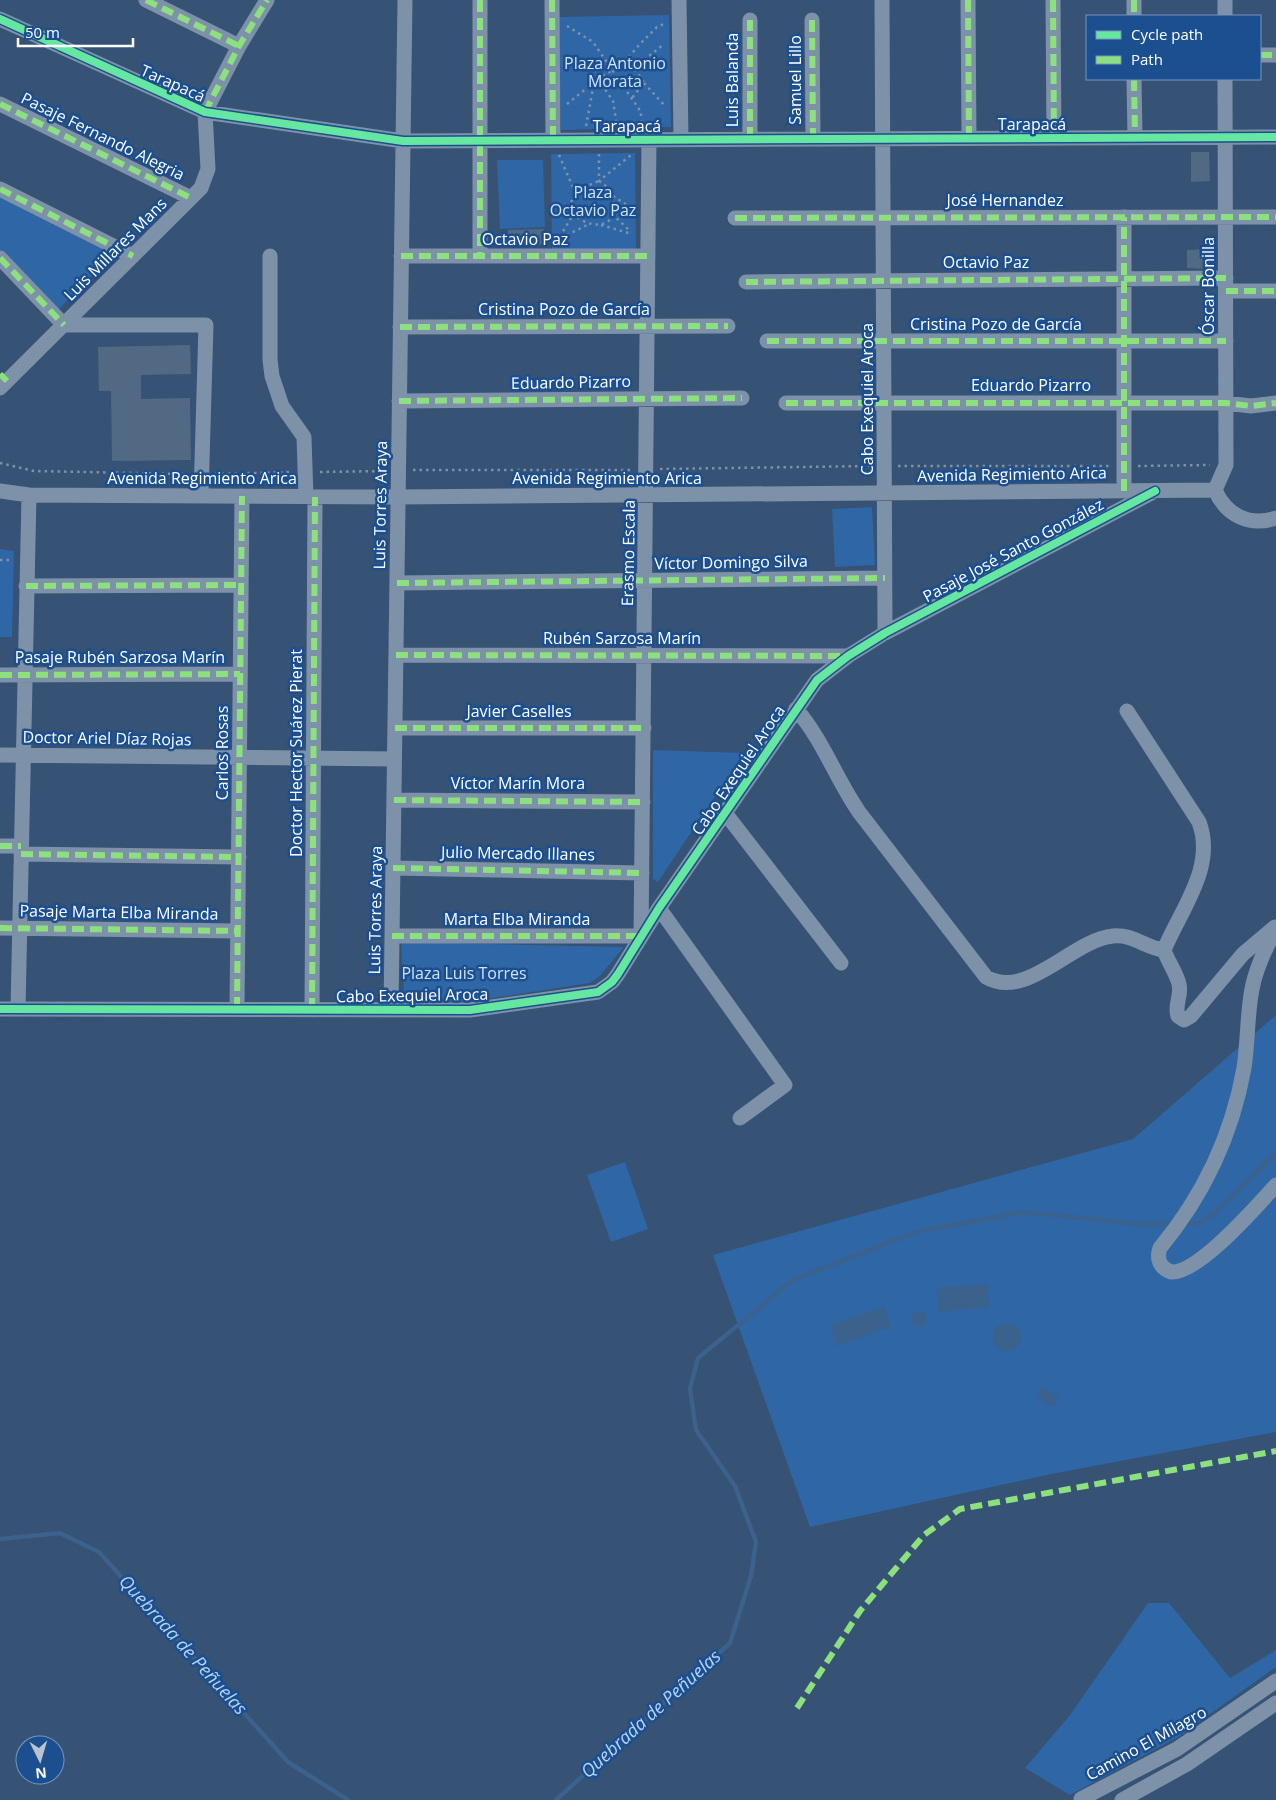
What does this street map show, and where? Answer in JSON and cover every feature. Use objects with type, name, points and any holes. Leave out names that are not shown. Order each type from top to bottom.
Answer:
[{"type":"street","points":[[146,0],[239,46]]},
{"type":"street","points":[[205,112],[239,46],[267,0]]},
{"type":"street","name":"Luis Torres Araya","points":[[391,1010],[405,0]]},
{"type":"street","points":[[480,0],[480,256]]},
{"type":"street","points":[[552,0],[553,140]]},
{"type":"street","points":[[679,0],[681,140]]},
{"type":"street","name":"Cabo Exequiel Aroca","points":[[0,1009],[470,1010],[590,995],[605,988],[612,982],[659,908],[726,814],[817,680],[848,656],[885,633],[882,0]]},
{"type":"street","points":[[968,0],[969,138]]},
{"type":"street","points":[[1053,0],[1054,138]]},
{"type":"street","points":[[1134,0],[1134,15]]},
{"type":"street","points":[[1225,0],[1225,15]]},
{"type":"street","name":"Tarapacá","points":[[0,19],[205,112],[403,141],[1276,137]]},
{"type":"street","name":"Luis Balanda","points":[[750,20],[750,139]]},
{"type":"street","name":"Samuel Lillo","points":[[812,20],[813,139]]},
{"type":"street","points":[[1261,55],[1276,55]]},
{"type":"street","points":[[1134,80],[1135,138]]},
{"type":"street","name":"Óscar Bonilla","points":[[1215,490],[1226,465],[1225,80]]},
{"type":"street","name":"Pasaje Fernando Alegria","points":[[0,104],[191,198]]},
{"type":"street","name":"Luis Millares Mans","points":[[2,381],[64,325],[201,188],[208,169],[205,112]]},
{"type":"street","name":"Erasmo Escala","points":[[641,936],[649,219],[645,140]]},
{"type":"street","points":[[0,189],[133,256]]},
{"type":"street","points":[[1124,217],[1124,491]]},
{"type":"street","name":"José Hernandez","points":[[735,218],[1276,217]]},
{"type":"street","name":"Doctor Hector Suárez Pierat","points":[[270,256],[270,360],[272,376],[282,406],[304,437],[305,472],[310,497],[314,758],[312,1010]]},
{"type":"street","name":"Octavio Paz","points":[[402,256],[648,256]]},
{"type":"street","points":[[0,258],[64,325],[206,325],[201,496]]},
{"type":"street","name":"Octavio Paz","points":[[746,282],[1124,278],[1226,284],[1276,291]]},
{"type":"street","name":"Cristina Pozo de García","points":[[400,327],[728,326]]},
{"type":"street","name":"Cristina Pozo de García","points":[[767,341],[1226,341]]},
{"type":"street","name":"Eduardo Pizarro","points":[[399,401],[742,398]]},
{"type":"street","name":"Eduardo Pizarro","points":[[786,403],[1226,403],[1251,406],[1276,403]]},
{"type":"street","points":[[1215,490],[1223,505],[1236,516],[1254,521],[1276,518]]},
{"type":"street","name":"Avenida Regimiento Arica","points":[[0,491],[29,495],[398,497],[1215,490]]},
{"type":"street","name":"Pasaje José Santo González","points":[[885,633],[1155,491]]},
{"type":"street","points":[[18,1009],[29,495]]},
{"type":"street","name":"Carlos Rosas","points":[[237,1009],[242,496]]},
{"type":"street","name":"Víctor Domingo Silva","points":[[397,583],[885,578]]},
{"type":"street","points":[[26,586],[241,585]]},
{"type":"street","name":"Rubén Sarzosa Marín","points":[[396,655],[848,656]]},
{"type":"street","name":"Pasaje Rubén Sarzosa Marín","points":[[0,675],[240,674]]},
{"type":"street","points":[[796,709],[820,742],[846,792],[859,812],[986,977],[1004,984],[1020,982],[1098,939],[1114,936],[1131,937],[1148,946],[1164,950]]},
{"type":"street","points":[[1128,712],[1199,822],[1204,841],[1201,872],[1164,950],[1179,983],[1180,997],[1176,1012],[1181,1018],[1188,1019],[1243,954],[1276,928]]},
{"type":"street","name":"Javier Caselles","points":[[395,728],[644,728]]},
{"type":"street","name":"Doctor Ariel Díaz Rojas","points":[[0,755],[394,759]]},
{"type":"street","name":"Víctor Marín Mora","points":[[394,800],[643,802]]},
{"type":"street","points":[[726,814],[841,963]]},
{"type":"street","points":[[0,846],[21,850],[238,857]]},
{"type":"street","name":"Julio Mercado Illanes","points":[[393,868],[642,872]]},
{"type":"street","points":[[659,908],[785,1085],[740,1118]]},
{"type":"street","name":"Pasaje Marta Elba Miranda","points":[[0,928],[238,931]]},
{"type":"street","points":[[1276,928],[1252,988],[1244,1066],[1232,1121],[1211,1171],[1178,1224],[1160,1248],[1158,1258],[1163,1268],[1176,1273],[1216,1248],[1276,1186]]},
{"type":"street","name":"Marta Elba Miranda","points":[[392,936],[641,936]]},
{"type":"street","name":"Camino El Milagro","points":[[1081,1799],[1118,1781],[1193,1739],[1276,1681]]},
{"type":"street","points":[[1118,1781],[1135,1798],[1214,1747],[1276,1703]]},
{"type":"path","points":[[552,116],[598,79],[621,66],[657,27],[679,20]]},
{"type":"path","points":[[552,24],[567,26],[594,42],[641,112],[645,140],[599,180],[575,192],[572,200],[574,213],[581,221],[632,234]]},
{"type":"path","points":[[634,68],[670,40],[679,40]]},
{"type":"path","points":[[628,58],[644,83],[666,108]]},
{"type":"path","points":[[598,79],[613,101],[619,140]]},
{"type":"path","points":[[594,83],[592,140],[599,180],[604,183],[612,195],[614,203],[612,214],[607,222],[600,225]]},
{"type":"path","points":[[632,98],[644,83]]},
{"type":"path","points":[[553,140],[575,192]]},
{"type":"path","points":[[612,195],[649,219]]},
{"type":"path","points":[[559,256],[559,238],[574,213]]},
{"type":"path","points":[[612,214],[632,234],[648,256]]},
{"type":"path","points":[[559,238],[589,224]]},
{"type":"path","points":[[0,463],[34,471],[202,474],[398,470],[1226,465]]},
{"type":"green space","name":"Plaza Antonio Morata","points":[[669,15],[671,127],[561,130],[558,17]]},
{"type":"green space","name":"Plaza Octavio Paz","points":[[635,153],[636,249],[552,250],[551,154]]},
{"type":"green space","points":[[497,160],[543,160],[545,227],[500,229]]},
{"type":"green space","points":[[0,196],[114,253],[58,310],[0,250]]},
{"type":"green space","points":[[872,507],[875,565],[835,567],[832,509]]},
{"type":"green space","points":[[0,549],[14,551],[12,637],[0,637]]},
{"type":"green space","points":[[653,750],[744,753],[658,882],[653,879]]},
{"type":"green space","name":"Plaza Luis Torres","points":[[401,942],[624,947],[600,976],[590,983],[467,1002],[409,1000],[404,995]]},
{"type":"green space","points":[[1276,1015],[1276,1432],[1051,1474],[810,1527],[713,1255],[1133,1139]]},
{"type":"green space","points":[[625,1162],[648,1229],[611,1242],[587,1175]]},
{"type":"green space","points":[[1148,1603],[1169,1603],[1230,1678],[1276,1650],[1276,1667],[1178,1737],[1070,1795],[1025,1768],[1070,1715]]},
{"type":"shaded area","points":[[987,1284],[989,1307],[939,1312],[937,1288]]},
{"type":"shaded area","points":[[884,1307],[891,1327],[837,1346],[830,1325]]},
{"type":"shaded area","points":[[916,1311],[922,1311],[927,1316],[925,1325],[916,1327],[911,1322],[911,1316]]},
{"type":"shaded area","points":[[1007,1323],[1017,1327],[1021,1337],[1017,1347],[1007,1351],[997,1347],[993,1337],[997,1327]]},
{"type":"shaded area","points":[[1042,1387],[1059,1397],[1053,1407],[1036,1397]]},
{"type":"building","points":[[1191,152],[1209,152],[1210,181],[1191,182]]},
{"type":"building","points":[[544,229],[545,244],[508,246],[508,230]]},
{"type":"building","points":[[1208,249],[1208,269],[1187,268],[1187,250]]},
{"type":"building","points":[[190,345],[191,374],[141,375],[141,399],[190,398],[191,460],[112,461],[111,391],[99,391],[98,347]]},
{"type":"waterway","name":"Quebrada de Peñuelas","points":[[1184,1224],[1201,1223],[1221,1208],[1276,1153]]},
{"type":"waterway","name":"Quebrada de Peñuelas","points":[[556,1800],[730,1643],[751,1576],[756,1542],[735,1486],[696,1430],[690,1389],[698,1358],[793,1280],[916,1232],[1023,1212],[1139,1224],[1174,1224]]},
{"type":"waterway","name":"Quebrada de Peñuelas","points":[[0,1539],[60,1533],[99,1552],[288,1762],[348,1800]]},
{"type":"marked path","points":[[146,0],[239,46]]},
{"type":"marked path","points":[[205,112],[239,46],[267,0]]},
{"type":"marked path","points":[[480,0],[480,256]]},
{"type":"marked path","points":[[552,0],[553,140]]},
{"type":"marked path","points":[[968,0],[969,138]]},
{"type":"marked path","points":[[1053,0],[1054,138]]},
{"type":"marked path","points":[[1134,0],[1134,15]]},
{"type":"marked path","points":[[750,20],[750,139]]},
{"type":"marked path","points":[[812,20],[813,139]]},
{"type":"marked path","points":[[1261,55],[1276,55]]},
{"type":"marked path","points":[[1134,80],[1135,137]]},
{"type":"marked path","points":[[0,104],[191,198]]},
{"type":"marked path","points":[[0,189],[133,256]]},
{"type":"marked path","points":[[1124,217],[1124,491]]},
{"type":"marked path","points":[[735,218],[1276,217]]},
{"type":"marked path","points":[[401,256],[648,256]]},
{"type":"marked path","points":[[0,258],[64,325]]},
{"type":"marked path","points":[[746,282],[1226,278]]},
{"type":"marked path","points":[[1226,291],[1276,291]]},
{"type":"marked path","points":[[400,327],[728,326]]},
{"type":"marked path","points":[[767,341],[1226,341]]},
{"type":"marked path","points":[[0,374],[7,381]]},
{"type":"marked path","points":[[399,401],[742,398]]},
{"type":"marked path","points":[[786,403],[1226,403],[1251,406],[1276,403]]},
{"type":"marked path","points":[[237,1009],[242,496]]},
{"type":"marked path","points":[[312,1010],[315,497]]},
{"type":"marked path","points":[[397,583],[885,578]]},
{"type":"marked path","points":[[26,586],[241,585]]},
{"type":"marked path","points":[[396,655],[848,656]]},
{"type":"marked path","points":[[0,675],[240,674]]},
{"type":"marked path","points":[[395,728],[644,728]]},
{"type":"marked path","points":[[394,800],[643,802]]},
{"type":"marked path","points":[[0,846],[21,846]]},
{"type":"marked path","points":[[21,854],[239,857]]},
{"type":"marked path","points":[[393,868],[642,873]]},
{"type":"marked path","points":[[0,928],[238,931]]},
{"type":"marked path","points":[[392,936],[641,936]]},
{"type":"marked path","points":[[797,1708],[860,1611],[924,1535],[960,1509],[1276,1451]]},
{"type":"cycle path","points":[[0,19],[205,112],[403,141],[1276,137]]},
{"type":"cycle path","points":[[0,1009],[470,1010],[598,992],[612,982],[618,974],[659,908],[817,680],[848,656],[885,633],[1155,491]]}]
